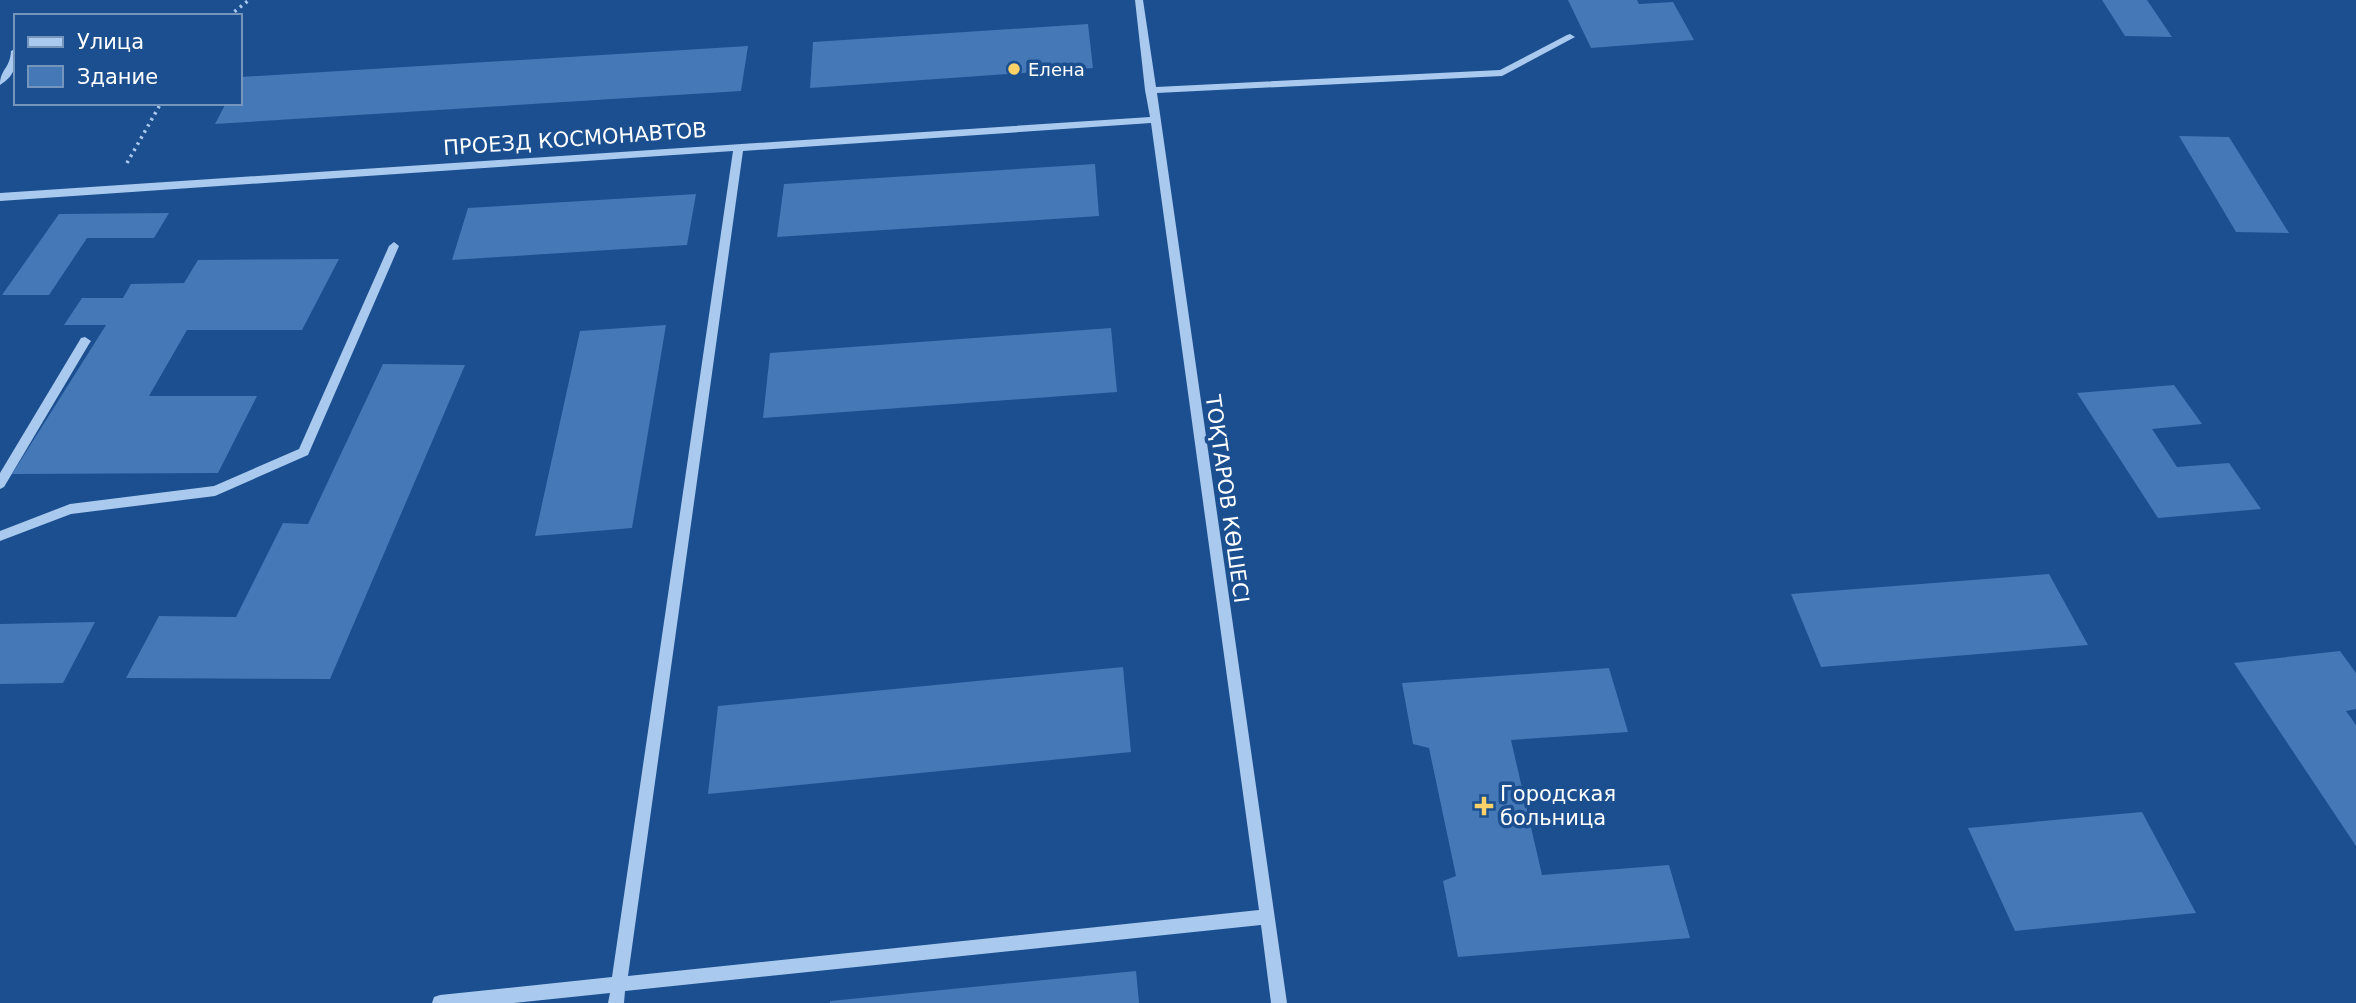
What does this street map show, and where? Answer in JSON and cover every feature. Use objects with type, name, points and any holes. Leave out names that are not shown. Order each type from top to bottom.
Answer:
[{"type":"street","name":"ТОҚТАРОВ КӨШЕСІ","points":[[1139,0],[1153,120],[1279,1003]]},
{"type":"street","points":[[0,82],[14,64]]},
{"type":"street","name":"ПРОЕЗД КОСМОНАВТОВ","points":[[0,197],[1153,120]]},
{"type":"street","points":[[617,1003],[738,148]]},
{"type":"street","points":[[0,536],[70,509],[215,491],[304,452],[394,246]]},
{"type":"street","points":[[0,484],[85,341]]},
{"type":"street","points":[[440,1003],[1266,917]]},
{"type":"lane","points":[[1150,90],[1502,73],[1570,37]]},
{"type":"path","points":[[232,14],[249,0]]},
{"type":"path","points":[[112,189],[160,105]]},
{"type":"building","points":[[1568,0],[1637,0],[1639,4],[1673,2],[1694,40],[1591,48]]},
{"type":"building","points":[[2102,0],[2147,0],[2172,37],[2125,36]]},
{"type":"building","points":[[1088,24],[1093,68],[810,88],[813,42]]},
{"type":"building","points":[[748,46],[741,91],[215,124],[225,105],[242,105],[242,77]]},
{"type":"building","points":[[2179,136],[2229,137],[2289,233],[2236,232]]},
{"type":"building","points":[[1095,164],[1099,216],[777,237],[784,184]]},
{"type":"building","points":[[696,194],[687,245],[452,260],[468,208]]},
{"type":"building","points":[[169,213],[154,238],[87,238],[49,295],[2,295],[59,214]]},
{"type":"building","points":[[339,259],[302,330],[187,330],[149,396],[257,396],[218,473],[12,474],[106,325],[64,325],[82,298],[123,298],[131,284],[184,283],[198,260]]},
{"type":"building","points":[[666,325],[632,528],[535,536],[580,331]]},
{"type":"building","points":[[1111,328],[1117,392],[763,418],[770,353]]},
{"type":"building","points":[[383,364],[465,365],[330,679],[126,678],[159,616],[236,617],[283,523],[308,524]]},
{"type":"building","points":[[2174,385],[2202,424],[2152,429],[2177,467],[2229,463],[2261,509],[2158,518],[2077,393]]},
{"type":"building","points":[[2049,574],[2088,645],[1821,667],[1791,594]]},
{"type":"building","points":[[95,622],[63,683],[0,684],[0,624]]},
{"type":"building","points":[[2340,651],[2356,673],[2356,709],[2346,711],[2356,725],[2356,846],[2234,663]]},
{"type":"building","points":[[1123,667],[1131,752],[708,794],[718,706]]},
{"type":"building","name":"Городская больница","points":[[1609,668],[1628,732],[1511,740],[1542,875],[1669,865],[1690,938],[1458,957],[1443,881],[1456,876],[1429,748],[1413,744],[1402,683]]},
{"type":"building","points":[[2142,812],[2196,913],[2015,931],[1968,828]]},
{"type":"building","points":[[1136,971],[1139,1003],[830,1003],[830,1001]]},
{"type":"place","name":"Елена","points":[[1014,69]]},
{"type":"place","name":"Городская больница","points":[[1484,806]]}]
